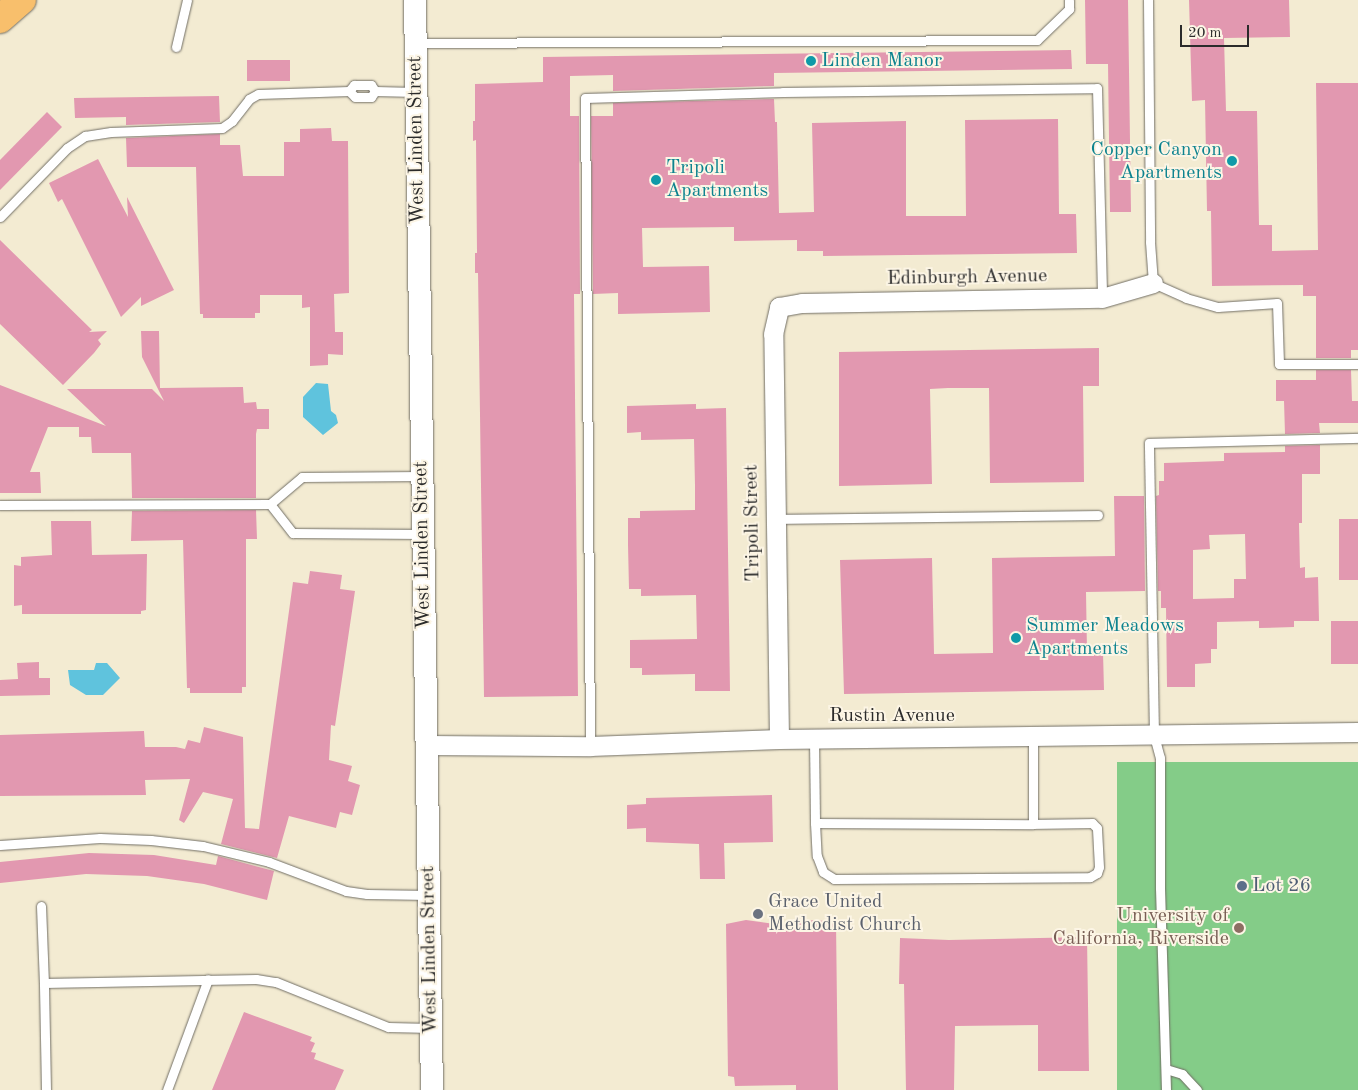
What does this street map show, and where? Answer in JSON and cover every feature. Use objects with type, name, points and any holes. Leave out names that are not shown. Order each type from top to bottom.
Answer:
[{"type":"highway","points":[[0,19],[22,0]]},
{"type":"street","name":"West Linden Street","points":[[415,0],[432,1090]]},
{"type":"street","name":"Edinburgh Avenue","points":[[779,307],[802,303],[1102,298],[1153,283]]},
{"type":"street","name":"Tripoli Street","points":[[779,307],[773,334],[779,739]]},
{"type":"street","name":"Rustin Avenue","points":[[427,745],[590,746],[779,739],[1034,738],[1358,732]]},
{"type":"lane","points":[[176,47],[187,0]]},
{"type":"lane","points":[[416,43],[1036,40],[1069,9],[1069,0]]},
{"type":"lane","points":[[1148,0],[1150,242],[1153,283],[1186,298],[1218,307],[1277,304],[1279,364],[1358,364]]},
{"type":"lane","points":[[590,746],[585,98],[783,92],[1097,88],[1102,298]]},
{"type":"lane","points":[[0,216],[67,148],[84,136],[111,132],[222,128],[232,121],[249,99],[258,94],[348,91],[355,97],[371,97],[375,91],[416,92]]},
{"type":"lane","points":[[1166,1090],[1160,888],[1160,758],[1154,735],[1149,443],[1358,438]]},
{"type":"lane","points":[[0,505],[270,504],[302,477],[422,476]]},
{"type":"lane","points":[[270,504],[293,533],[423,534]]},
{"type":"lane","points":[[775,519],[1098,516]]},
{"type":"lane","points":[[1034,738],[1034,824]]},
{"type":"lane","points":[[814,739],[815,823],[820,864],[823,872],[834,879],[1090,876],[1096,873],[1099,867],[1096,828],[1092,823],[815,823]]},
{"type":"lane","points":[[0,844],[100,838],[203,846],[270,862],[346,891],[367,894],[429,895]]},
{"type":"lane","points":[[41,906],[46,1090]]},
{"type":"lane","points":[[167,1090],[208,979]]},
{"type":"lane","points":[[44,983],[256,979],[276,982],[388,1027],[431,1028]]},
{"type":"lane","points":[[1166,1069],[1182,1074],[1197,1090]]},
{"type":"green space","name":"University of California, Riverside","points":[[1117,762],[1358,762],[1358,1090],[1117,1090]]},
{"type":"water","points":[[316,383],[328,384],[331,411],[336,415],[338,423],[323,435],[303,417],[303,397]]},
{"type":"water","points":[[96,663],[107,663],[120,678],[103,695],[86,695],[70,685],[68,670],[94,670]]},
{"type":"building","points":[[1085,0],[1128,0],[1131,212],[1110,212],[1108,64],[1086,64]]},
{"type":"building","points":[[1189,0],[1289,0],[1290,37],[1224,38],[1226,111],[1257,111],[1259,225],[1272,225],[1272,251],[1318,250],[1316,83],[1358,83],[1358,350],[1351,350],[1351,358],[1316,358],[1316,296],[1303,296],[1303,285],[1212,286],[1211,211],[1207,211],[1205,100],[1192,101]]},
{"type":"building","points":[[1071,50],[1072,69],[774,73],[774,86],[613,91],[613,75],[570,76],[570,116],[579,116],[580,294],[574,294],[578,696],[484,697],[478,273],[475,273],[475,253],[477,253],[476,140],[473,141],[475,84],[543,82],[543,57]]},
{"type":"building","points":[[247,60],[290,60],[290,81],[247,81]]},
{"type":"building","points":[[219,96],[220,122],[126,125],[126,117],[75,118],[74,98]]},
{"type":"building","points":[[774,99],[775,122],[777,122],[779,213],[814,212],[812,123],[906,121],[906,216],[966,216],[965,120],[1058,119],[1059,214],[1076,214],[1077,253],[823,256],[823,251],[797,251],[797,240],[734,241],[734,227],[642,228],[643,267],[709,266],[710,312],[618,314],[618,293],[593,294],[591,116],[613,116],[613,103]]},
{"type":"building","points":[[47,112],[62,127],[0,190],[0,160]]},
{"type":"building","points":[[331,128],[332,141],[348,141],[349,293],[334,294],[335,332],[343,332],[343,355],[328,354],[328,365],[310,366],[310,307],[302,308],[302,295],[260,295],[260,313],[255,313],[255,318],[203,318],[203,314],[200,314],[196,167],[127,167],[126,138],[220,134],[220,145],[240,145],[243,176],[284,176],[284,142],[300,142],[300,129]]},
{"type":"building","points":[[98,159],[128,217],[127,197],[174,290],[141,306],[141,297],[121,317],[62,199],[58,202],[49,183]]},
{"type":"building","points":[[0,240],[92,330],[89,332],[107,331],[98,340],[101,344],[94,353],[63,385],[0,324]]},
{"type":"building","points":[[141,331],[159,331],[160,388],[243,387],[244,403],[256,402],[257,409],[269,409],[269,429],[257,429],[256,434],[256,498],[132,498],[131,453],[92,453],[91,437],[79,437],[79,427],[48,427],[30,472],[40,472],[41,493],[0,493],[0,385],[106,426],[67,389],[152,389],[164,401],[142,357]]},
{"type":"building","points":[[1099,348],[1099,386],[1083,386],[1084,482],[990,483],[989,388],[948,388],[930,389],[932,484],[839,486],[839,352]]},
{"type":"building","points":[[1316,370],[1351,370],[1352,401],[1358,401],[1358,423],[1319,423],[1320,433],[1285,434],[1284,401],[1276,401],[1276,380],[1316,380]]},
{"type":"building","points":[[696,404],[696,409],[726,408],[730,691],[695,691],[695,674],[642,675],[642,668],[630,668],[630,640],[697,639],[696,595],[641,596],[641,589],[629,589],[628,545],[628,518],[640,518],[640,511],[695,510],[694,439],[641,440],[641,432],[627,433],[627,406]]},
{"type":"building","points":[[1320,445],[1320,474],[1302,474],[1302,523],[1299,523],[1300,568],[1305,567],[1305,578],[1318,577],[1319,621],[1294,621],[1294,627],[1259,628],[1259,621],[1217,622],[1217,649],[1211,649],[1211,663],[1195,664],[1195,687],[1167,687],[1166,608],[1161,608],[1161,591],[1158,591],[1156,496],[1159,495],[1159,481],[1164,481],[1164,463],[1224,461],[1224,453],[1285,452],[1285,446]],"holes":[[[1245,534],[1246,579],[1234,579],[1234,598],[1193,599],[1193,550],[1210,549],[1209,535]]]},
{"type":"building","points":[[1114,496],[1144,496],[1145,591],[1086,592],[1087,652],[1103,652],[1104,690],[844,694],[840,560],[932,558],[934,654],[993,653],[992,558],[1115,556]]},
{"type":"building","points":[[256,510],[257,539],[246,539],[246,687],[242,687],[242,693],[190,693],[190,688],[187,688],[183,540],[131,541],[132,511]]},
{"type":"building","points":[[1339,519],[1358,519],[1358,580],[1339,580]]},
{"type":"building","points":[[51,521],[91,521],[92,555],[147,554],[146,610],[141,611],[141,614],[22,614],[22,605],[14,606],[14,565],[21,566],[21,557],[52,555]]},
{"type":"building","points":[[310,571],[342,575],[340,589],[355,591],[335,726],[331,725],[329,760],[352,766],[348,781],[360,785],[352,815],[340,812],[336,828],[289,816],[277,858],[221,844],[233,799],[203,792],[184,823],[179,820],[190,779],[145,780],[146,795],[0,796],[0,735],[144,731],[145,747],[176,747],[185,749],[188,740],[200,743],[204,727],[243,737],[245,828],[259,829],[293,582],[308,584]]},
{"type":"building","points":[[1331,621],[1358,621],[1358,664],[1331,664]]},
{"type":"building","points":[[39,662],[39,678],[50,678],[50,695],[0,696],[0,680],[18,679],[17,663]]},
{"type":"building","points":[[772,795],[773,842],[724,843],[725,879],[700,879],[699,844],[646,842],[646,828],[627,829],[627,805],[646,804],[646,798]]},
{"type":"building","points":[[89,853],[154,855],[216,865],[218,856],[274,871],[267,900],[204,884],[147,876],[86,874],[0,883],[0,862]]},
{"type":"building","points":[[746,920],[782,925],[814,920],[836,922],[838,1090],[796,1090],[796,1085],[735,1086],[734,1077],[728,1076],[726,924]]},
{"type":"building","points":[[1087,937],[1089,1071],[1038,1071],[1038,1025],[955,1026],[954,1090],[906,1090],[904,984],[899,984],[900,938],[949,940]]},
{"type":"building","points":[[244,1012],[312,1037],[310,1041],[315,1043],[311,1052],[316,1053],[314,1059],[344,1070],[335,1090],[212,1090]]},
{"type":"place","name":"Linden Manor","points":[[811,61]]},
{"type":"place","name":"Copper Canyon Apartments","points":[[1232,161]]},
{"type":"place","name":"Tripoli Apartments","points":[[656,180]]},
{"type":"place","name":"Summer Meadows Apartments","points":[[1016,638]]},
{"type":"place","name":"Lot 26","points":[[1242,886]]},
{"type":"place","name":"Grace United Methodist Church","points":[[758,914]]},
{"type":"place","name":"University of California, Riverside","points":[[1239,928]]}]
